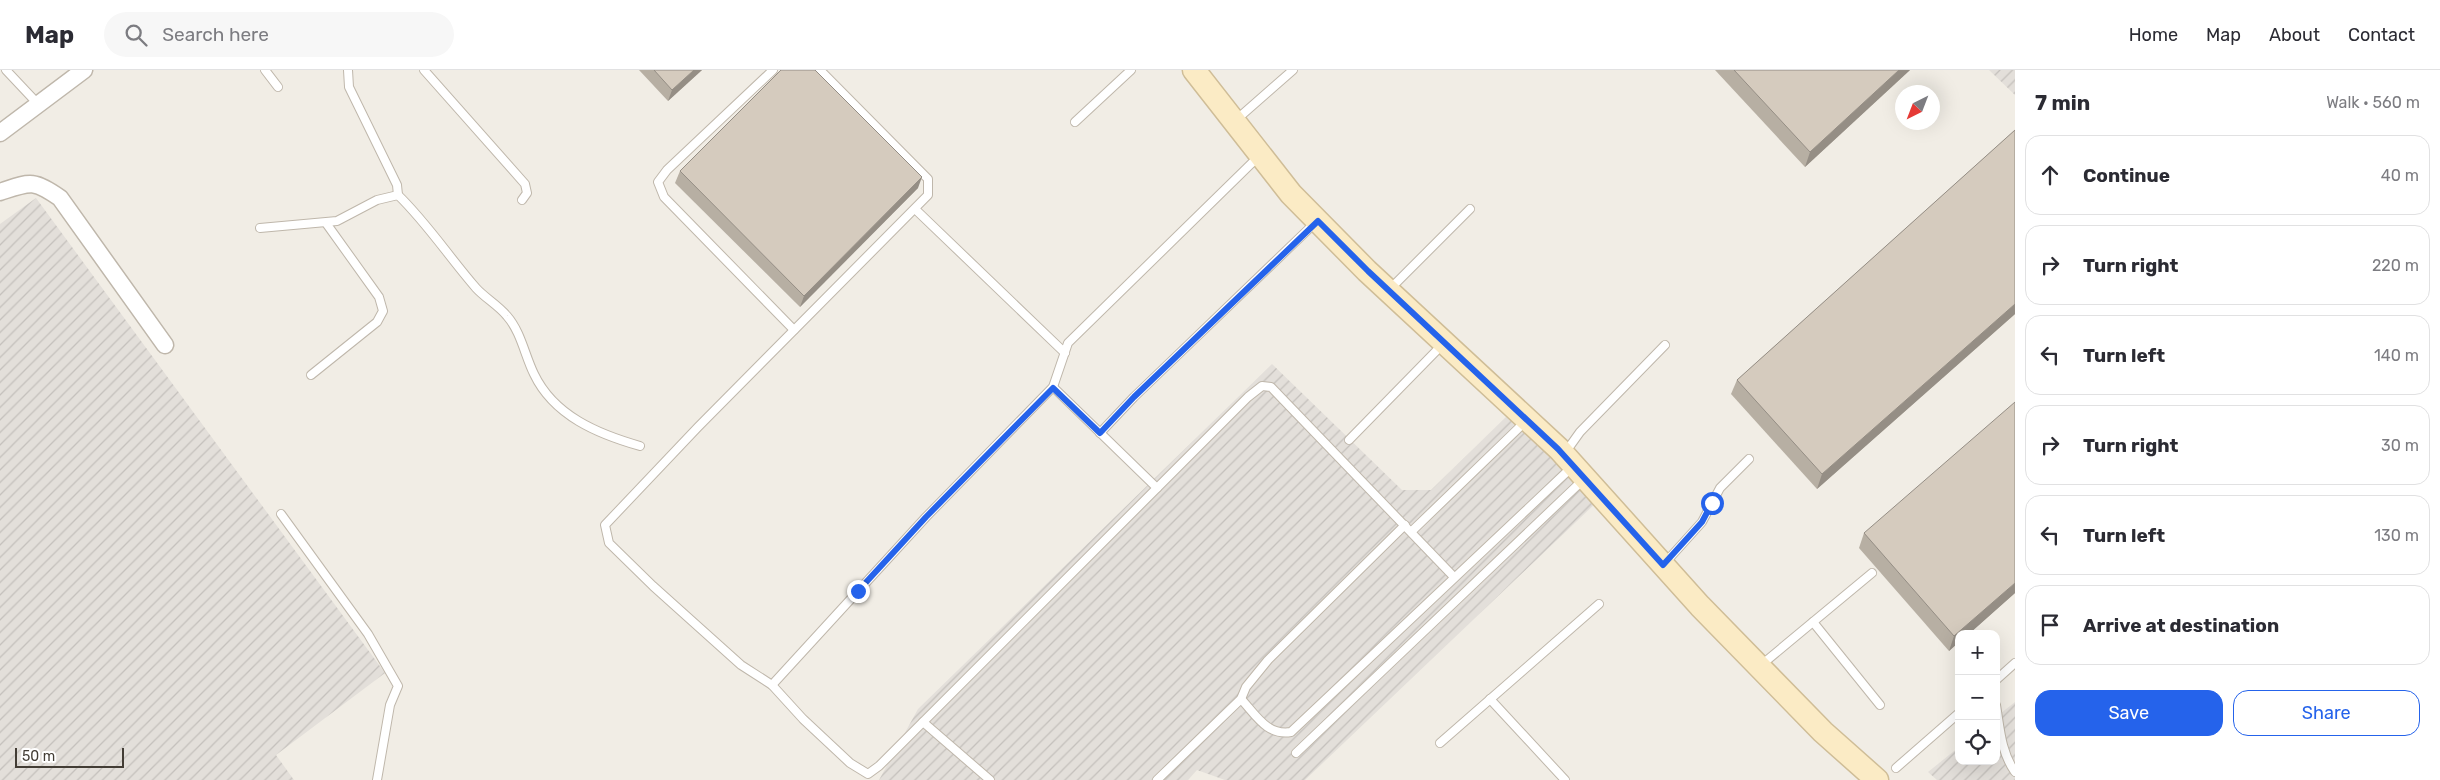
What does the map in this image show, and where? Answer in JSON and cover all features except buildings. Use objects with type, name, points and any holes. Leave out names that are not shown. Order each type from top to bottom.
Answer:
[{"type":"street","points":[[0,133],[84,70]]},
{"type":"street","points":[[1194,70],[1291,194],[1574,466],[1663,565],[1759,667],[1823,732],[1877,780]]},
{"type":"street","points":[[1,198],[22,185],[40,184],[60,198],[164,345]]},
{"type":"lane","points":[[6,70],[38,104]]},
{"type":"lane","points":[[265,70],[278,87]]},
{"type":"lane","points":[[348,70],[349,87],[394,179],[398,195],[422,219],[478,290],[507,316],[515,328],[534,376],[545,393],[581,425],[616,440],[640,446]]},
{"type":"lane","points":[[424,70],[525,184],[527,192],[522,200]]},
{"type":"lane","points":[[773,70],[667,170],[658,182],[664,197],[794,330]]},
{"type":"lane","points":[[820,70],[928,179],[928,195],[604,525],[609,543],[653,586],[741,665],[772,685],[803,719],[850,764],[868,774],[924,722],[1248,397],[1262,386],[1270,387],[1412,531],[1454,577]]},
{"type":"lane","points":[[1075,122],[1130,70]]},
{"type":"lane","points":[[1233,122],[1293,70]]},
{"type":"lane","points":[[772,685],[926,517],[1053,388],[1068,343],[1260,156]]},
{"type":"lane","points":[[260,228],[337,221],[377,200],[398,195]]},
{"type":"lane","points":[[915,209],[1065,353]]},
{"type":"lane","points":[[1389,290],[1470,209]]},
{"type":"lane","points":[[1100,433],[1134,397],[1318,221]]},
{"type":"lane","points":[[311,375],[377,322],[383,311],[380,297],[326,223]]},
{"type":"lane","points":[[1349,440],[1444,342]]},
{"type":"lane","points":[[1296,753],[1574,466],[1580,432],[1666,345]]},
{"type":"lane","points":[[1053,388],[1157,488]]},
{"type":"lane","points":[[1412,531],[1527,420]]},
{"type":"lane","points":[[1663,565],[1702,522],[1720,488],[1750,459]]},
{"type":"lane","points":[[1241,699],[1270,730],[1283,733],[1291,732],[1574,466]]},
{"type":"lane","points":[[281,514],[368,634],[398,686],[390,705],[377,780]]},
{"type":"lane","points":[[1157,780],[1241,699],[1246,687],[1268,660],[1406,525]]},
{"type":"lane","points":[[1759,667],[1872,573]]},
{"type":"lane","points":[[1440,742],[1599,604]]},
{"type":"lane","points":[[1813,622],[1880,705]]},
{"type":"lane","points":[[2000,676],[2015,663]]},
{"type":"lane","points":[[1490,699],[1565,780]]},
{"type":"lane","points":[[1896,768],[1955,716]]},
{"type":"lane","points":[[1998,720],[2002,746],[2006,758],[2015,772]]},
{"type":"lane","points":[[924,722],[990,780]]},
{"type":"shaded area","points":[[1989,70],[2015,70],[2015,95]]},
{"type":"shaded area","points":[[36,198],[385,673],[276,755],[294,780],[0,780],[0,224]]},
{"type":"shaded area","points":[[1272,364],[1402,490],[1431,490],[1509,414],[1598,501],[1305,780],[1225,780],[1197,770],[1188,780],[879,780],[918,709]]},
{"type":"shaded area","points":[[2015,702],[2015,780],[1937,780],[1928,772],[1955,750],[1955,765],[2000,765],[2000,714]]},
{"type":"route","points":[[858,591],[926,517],[1053,388],[1100,433],[1134,397],[1318,221],[1368,271],[1558,449],[1663,565],[1702,522],[1712,503]]}]
